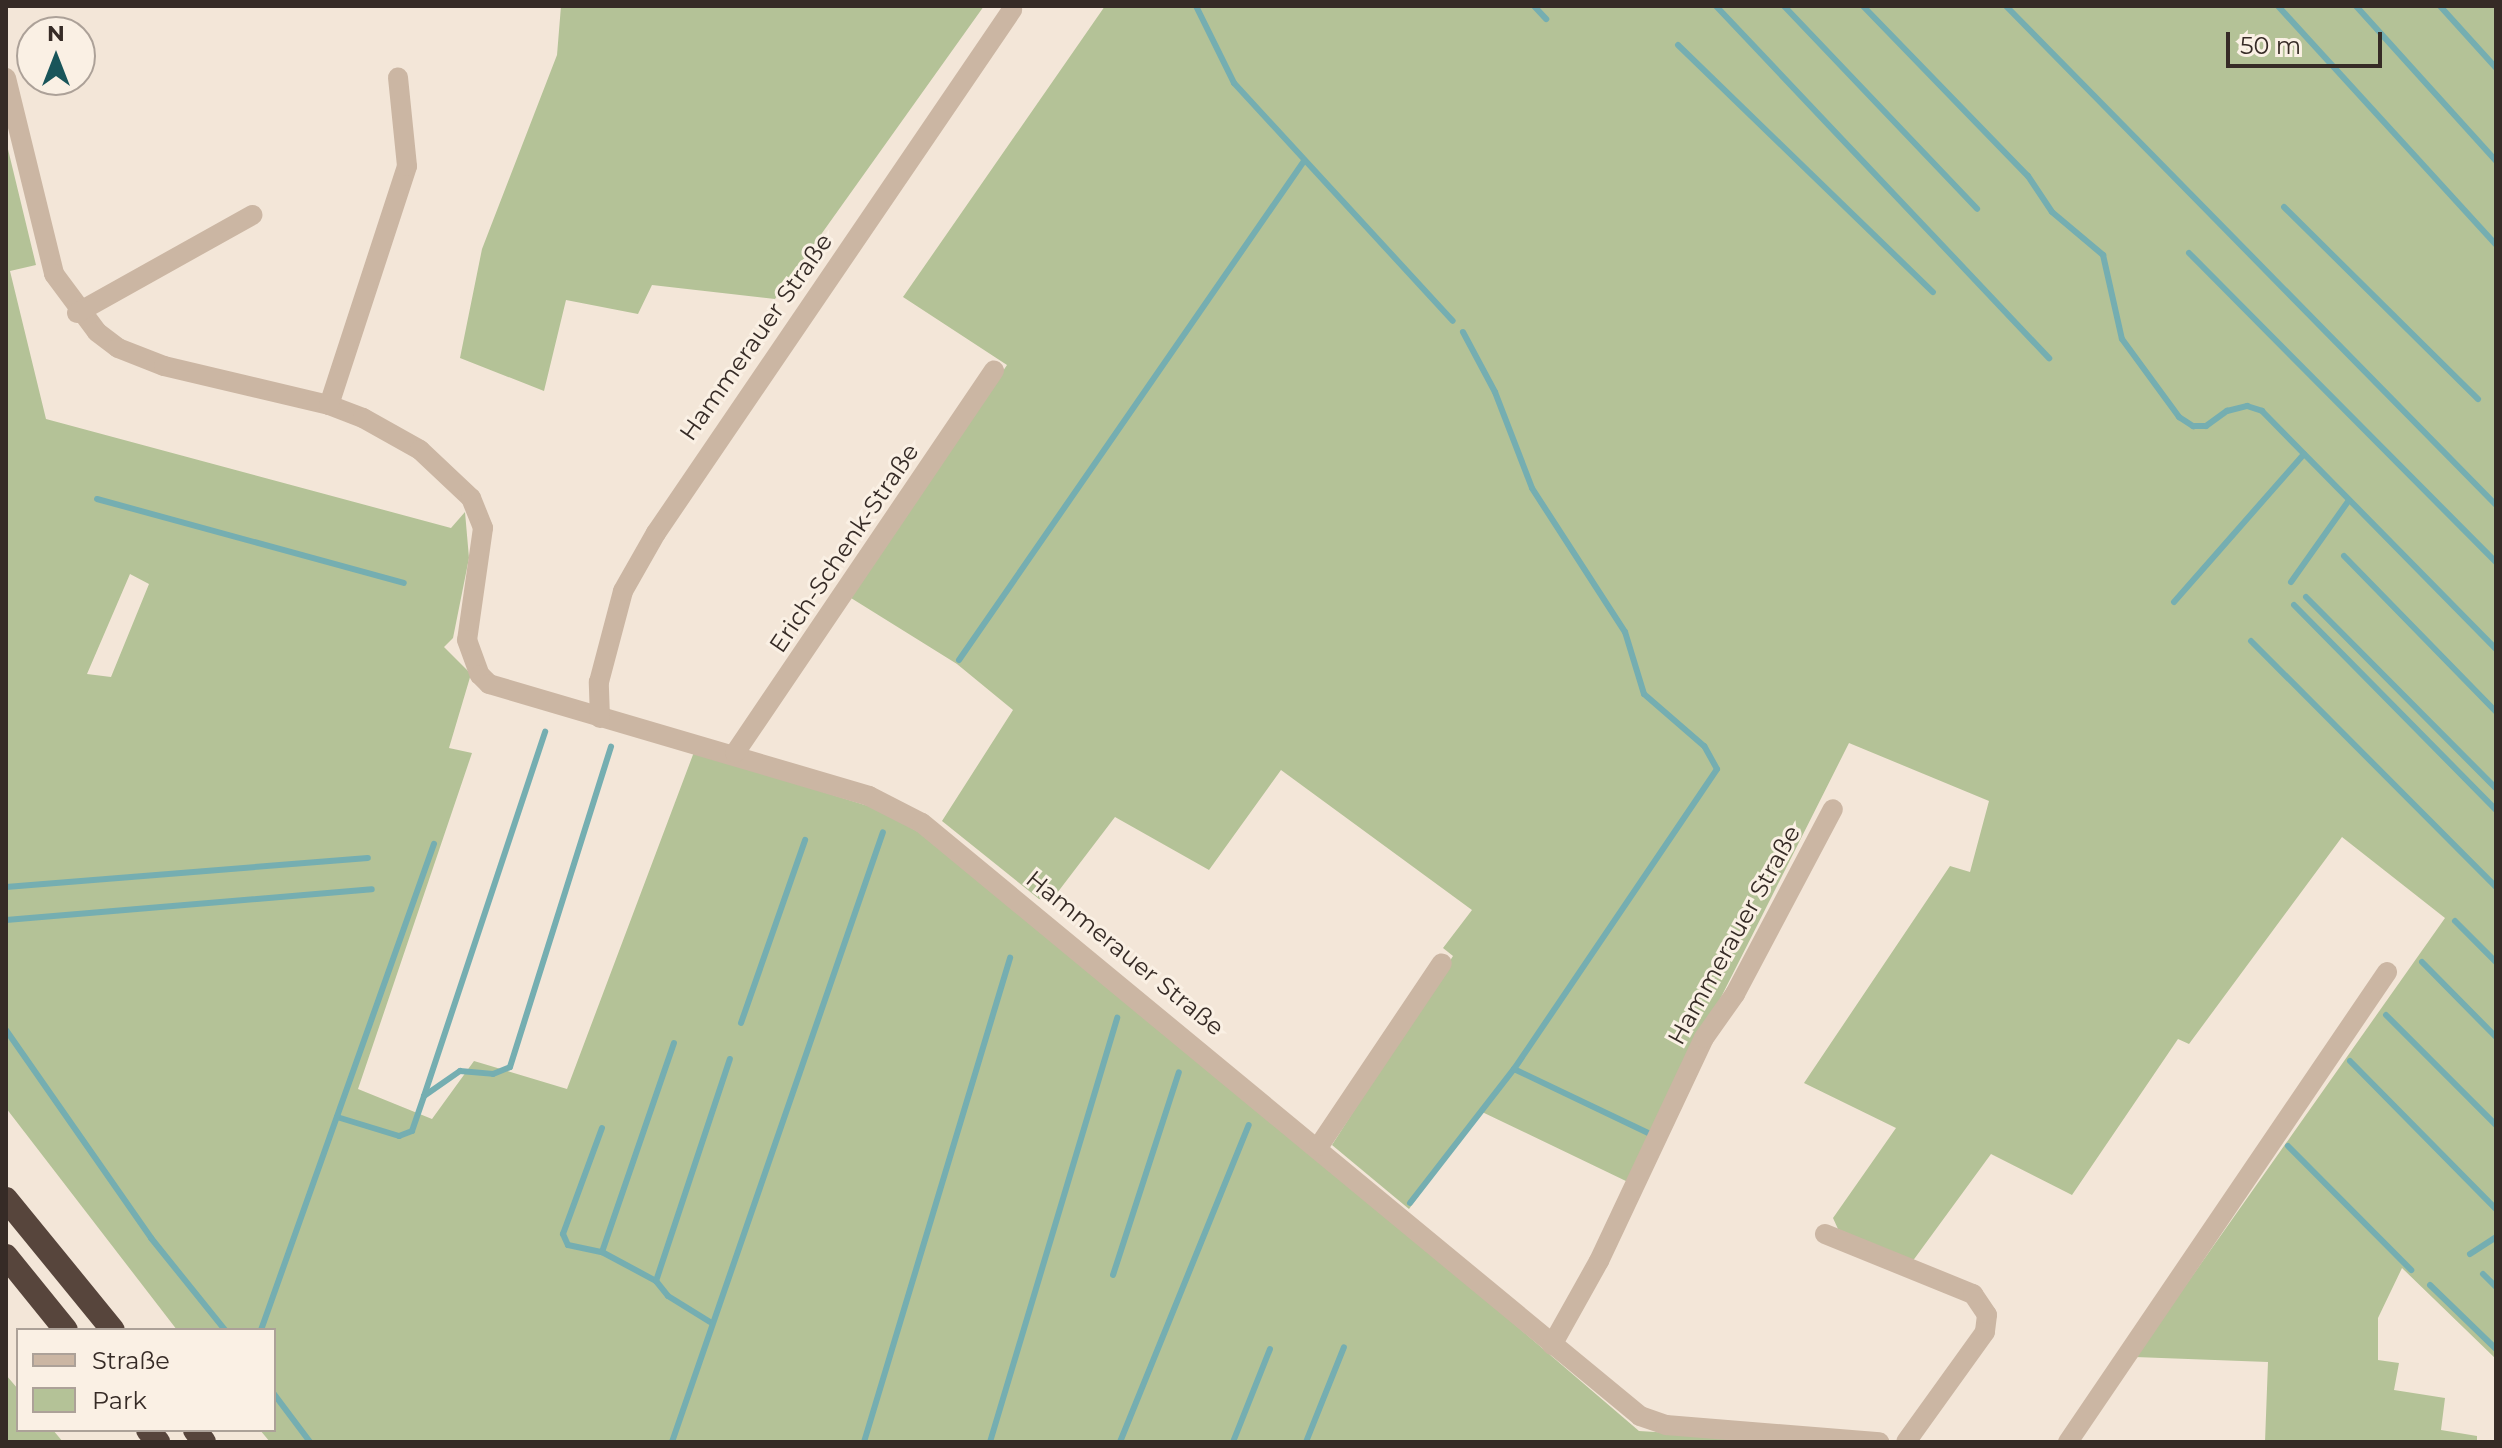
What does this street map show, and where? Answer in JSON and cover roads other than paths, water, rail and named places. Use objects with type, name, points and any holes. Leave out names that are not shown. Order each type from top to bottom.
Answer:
[{"type":"highway","points":[[6,1199],[111,1328]]},
{"type":"highway","points":[[6,1256],[64,1328]]},
{"type":"street","name":"Hammerauer Straße","points":[[600,718],[599,682],[623,591],[656,533],[1012,10]]},
{"type":"street","points":[[329,405],[407,166],[398,77]]},
{"type":"street","name":"Hammerauer Straße","points":[[6,78],[54,274],[77,313],[118,348],[164,366],[329,405],[420,450],[444,469],[480,513],[482,543],[467,640],[480,675],[505,692],[735,753],[869,796],[922,823],[1319,1146],[1640,1416],[1666,1425],[1879,1442]]},
{"type":"street","points":[[77,313],[252,215]]},
{"type":"street","name":"Erich-Schenk-Straße","points":[[735,753],[994,371]]},
{"type":"street","name":"Hammerauer Straße","points":[[1552,1345],[1599,1261],[1704,1038],[1735,994],[1833,809]]},
{"type":"street","points":[[1319,1146],[1442,963]]},
{"type":"street","points":[[2068,1442],[2387,972]]},
{"type":"street","points":[[1825,1234],[1973,1294],[1987,1315],[1985,1332],[1906,1442]]},
{"type":"waterway","points":[[1196,6],[1234,83],[1453,321]]},
{"type":"waterway","points":[[1534,6],[1546,19]]},
{"type":"waterway","points":[[1716,6],[2049,358]]},
{"type":"waterway","points":[[1784,6],[1977,209]]},
{"type":"waterway","points":[[1863,6],[2028,176],[2052,212],[2103,255],[2122,339],[2179,417],[2193,426],[2206,426],[2227,411],[2247,406],[2262,411],[2496,649]]},
{"type":"waterway","points":[[2006,6],[2496,505]]},
{"type":"waterway","points":[[2278,6],[2496,245]]},
{"type":"waterway","points":[[2356,6],[2496,161]]},
{"type":"waterway","points":[[2440,6],[2496,68]]},
{"type":"waterway","points":[[1678,45],[1933,292]]},
{"type":"waterway","points":[[959,660],[1304,161]]},
{"type":"waterway","points":[[2284,207],[2478,399]]},
{"type":"waterway","points":[[2189,253],[2496,562]]},
{"type":"waterway","points":[[1410,1203],[1514,1069],[1717,769],[1704,746],[1644,694],[1625,632],[1532,488],[1495,392],[1463,332]]},
{"type":"waterway","points":[[2174,602],[2304,454]]},
{"type":"waterway","points":[[97,499],[404,583]]},
{"type":"waterway","points":[[2291,582],[2349,500]]},
{"type":"waterway","points":[[2344,556],[2496,712]]},
{"type":"waterway","points":[[2306,597],[2496,788]]},
{"type":"waterway","points":[[2294,605],[2496,810]]},
{"type":"waterway","points":[[2251,641],[2496,887]]},
{"type":"waterway","points":[[424,1096],[545,732]]},
{"type":"waterway","points":[[337,1117],[399,1136],[412,1131],[424,1096],[460,1071],[493,1074],[510,1067],[611,747]]},
{"type":"waterway","points":[[672,1442],[883,832]]},
{"type":"waterway","points":[[741,1023],[805,840]]},
{"type":"waterway","points":[[262,1328],[434,844]]},
{"type":"waterway","points":[[6,887],[368,858]]},
{"type":"waterway","points":[[6,920],[372,889]]},
{"type":"waterway","points":[[2455,921],[2496,962]]},
{"type":"waterway","points":[[864,1442],[1010,958]]},
{"type":"waterway","points":[[2422,962],[2496,1037]]},
{"type":"waterway","points":[[2386,1015],[2496,1125]]},
{"type":"waterway","points":[[990,1442],[1117,1018]]},
{"type":"waterway","points":[[6,1030],[151,1238],[223,1328]]},
{"type":"waterway","points":[[602,1252],[674,1043]]},
{"type":"waterway","points":[[656,1281],[730,1059]]},
{"type":"waterway","points":[[2350,1061],[2496,1209]]},
{"type":"waterway","points":[[1514,1069],[1650,1134]]},
{"type":"waterway","points":[[1113,1275],[1179,1072]]},
{"type":"waterway","points":[[1120,1442],[1249,1125]]},
{"type":"waterway","points":[[602,1128],[563,1234],[568,1245],[602,1252],[656,1281],[668,1296],[710,1322]]},
{"type":"waterway","points":[[2288,1146],[2411,1270]]},
{"type":"waterway","points":[[2470,1254],[2496,1237]]},
{"type":"waterway","points":[[2483,1274],[2496,1287]]},
{"type":"waterway","points":[[2430,1285],[2496,1349]]},
{"type":"waterway","points":[[1306,1442],[1344,1347]]},
{"type":"waterway","points":[[1233,1442],[1270,1349]]},
{"type":"waterway","points":[[276,1397],[310,1442]]}]
